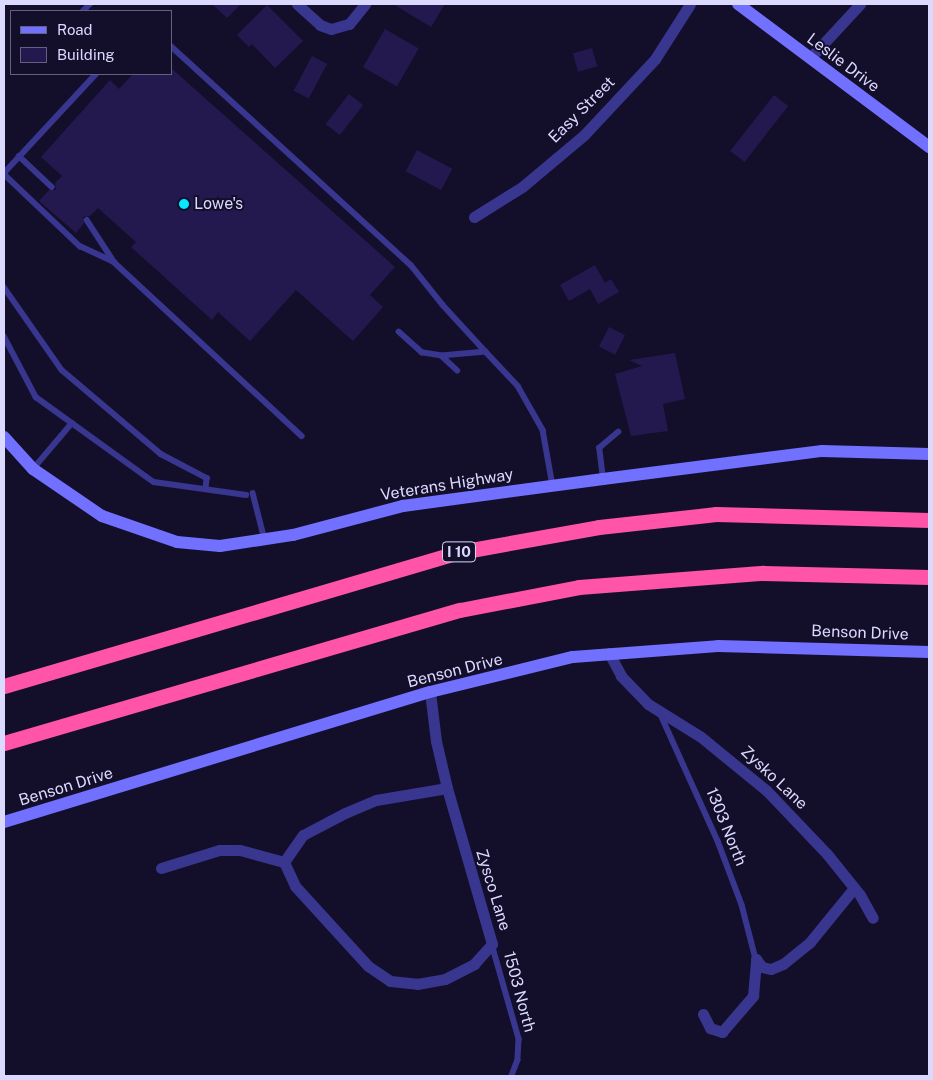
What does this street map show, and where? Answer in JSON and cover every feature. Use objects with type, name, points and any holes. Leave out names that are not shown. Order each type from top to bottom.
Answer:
[{"type":"highway","name":"I 10","points":[[4,686],[460,552],[589,528],[716,514],[929,520]]},
{"type":"highway","points":[[4,743],[460,610],[579,587],[763,572],[929,578]]},
{"type":"street","points":[[297,4],[320,25],[330,29],[349,24],[365,4]]},
{"type":"street","name":"Easy Street","points":[[474,217],[522,187],[584,135],[656,59],[690,4]]},
{"type":"street","name":"Leslie Drive","points":[[738,4],[929,147]]},
{"type":"street","points":[[810,58],[860,4]]},
{"type":"street","name":"Veterans Highway","points":[[4,437],[33,469],[102,516],[177,542],[220,546],[265,541],[403,506],[603,479],[822,451],[929,454]]},
{"type":"street","name":"Benson Drive","points":[[4,822],[430,692],[573,658],[609,653],[718,646],[929,652]]},
{"type":"street","name":"Zysko Lane","points":[[609,653],[621,676],[657,709],[701,736],[767,791],[854,888],[873,918]]},
{"type":"street","name":"Zysco Lane","points":[[284,862],[295,886],[368,966],[390,981],[418,984],[445,979],[474,964],[492,944],[447,788],[436,741],[430,692]]},
{"type":"street","points":[[161,868],[226,850],[240,850],[284,862],[303,835],[344,814],[376,800],[447,788]]},
{"type":"street","points":[[756,959],[762,967],[771,969],[782,964],[810,942],[854,888]]},
{"type":"street","points":[[703,1014],[710,1028],[722,1032],[753,996],[756,959]]},
{"type":"lane","points":[[172,47],[411,265],[443,305],[518,386],[544,430],[553,486]]},
{"type":"lane","points":[[95,75],[4,173],[80,246],[114,262]]},
{"type":"lane","points":[[19,156],[52,186]]},
{"type":"lane","points":[[87,220],[114,262],[302,436]]},
{"type":"lane","points":[[4,287],[62,370],[90,396],[161,454],[206,478],[206,489]]},
{"type":"lane","points":[[399,332],[422,353],[442,356],[486,352]]},
{"type":"lane","points":[[4,336],[36,397],[154,482],[246,495]]},
{"type":"lane","points":[[442,356],[457,370]]},
{"type":"lane","points":[[33,469],[72,423]]},
{"type":"lane","points":[[603,479],[599,448],[618,432]]},
{"type":"lane","points":[[253,493],[265,541]]},
{"type":"lane","name":"1303 North","points":[[657,709],[718,842],[742,905],[756,959]]},
{"type":"lane","name":"1503 North","points":[[492,944],[519,1039],[518,1060],[512,1076]]},
{"type":"building","points":[[212,4],[241,4],[227,18]]},
{"type":"building","points":[[393,4],[445,4],[431,27]]},
{"type":"building","points":[[267,5],[303,41],[275,68],[252,44],[249,47],[237,35]]},
{"type":"building","points":[[385,29],[419,48],[397,87],[363,67]]},
{"type":"building","points":[[592,48],[597,66],[578,72],[573,54]]},
{"type":"building","points":[[312,56],[327,64],[309,98],[294,90]]},
{"type":"building","name":"Lowe's","points":[[172,69],[395,267],[370,295],[383,307],[353,341],[296,290],[250,341],[218,312],[212,320],[131,247],[136,242],[98,208],[90,216],[83,217],[84,223],[76,233],[39,201],[49,190],[56,190],[55,183],[62,176],[41,157],[110,80],[119,89],[132,75],[172,75]]},
{"type":"building","points":[[349,94],[363,105],[340,135],[326,124]]},
{"type":"building","points":[[774,95],[788,106],[744,162],[730,151]]},
{"type":"building","points":[[417,150],[452,169],[441,190],[406,171]]},
{"type":"building","points":[[595,265],[605,283],[611,279],[619,292],[598,304],[590,289],[569,301],[560,285]]},
{"type":"building","points":[[609,327],[625,335],[615,355],[599,347]]},
{"type":"building","points":[[675,353],[685,399],[663,404],[668,431],[631,436],[615,374],[642,366],[629,360]]},
{"type":"place","name":"Lowe's","points":[[184,204]]}]
